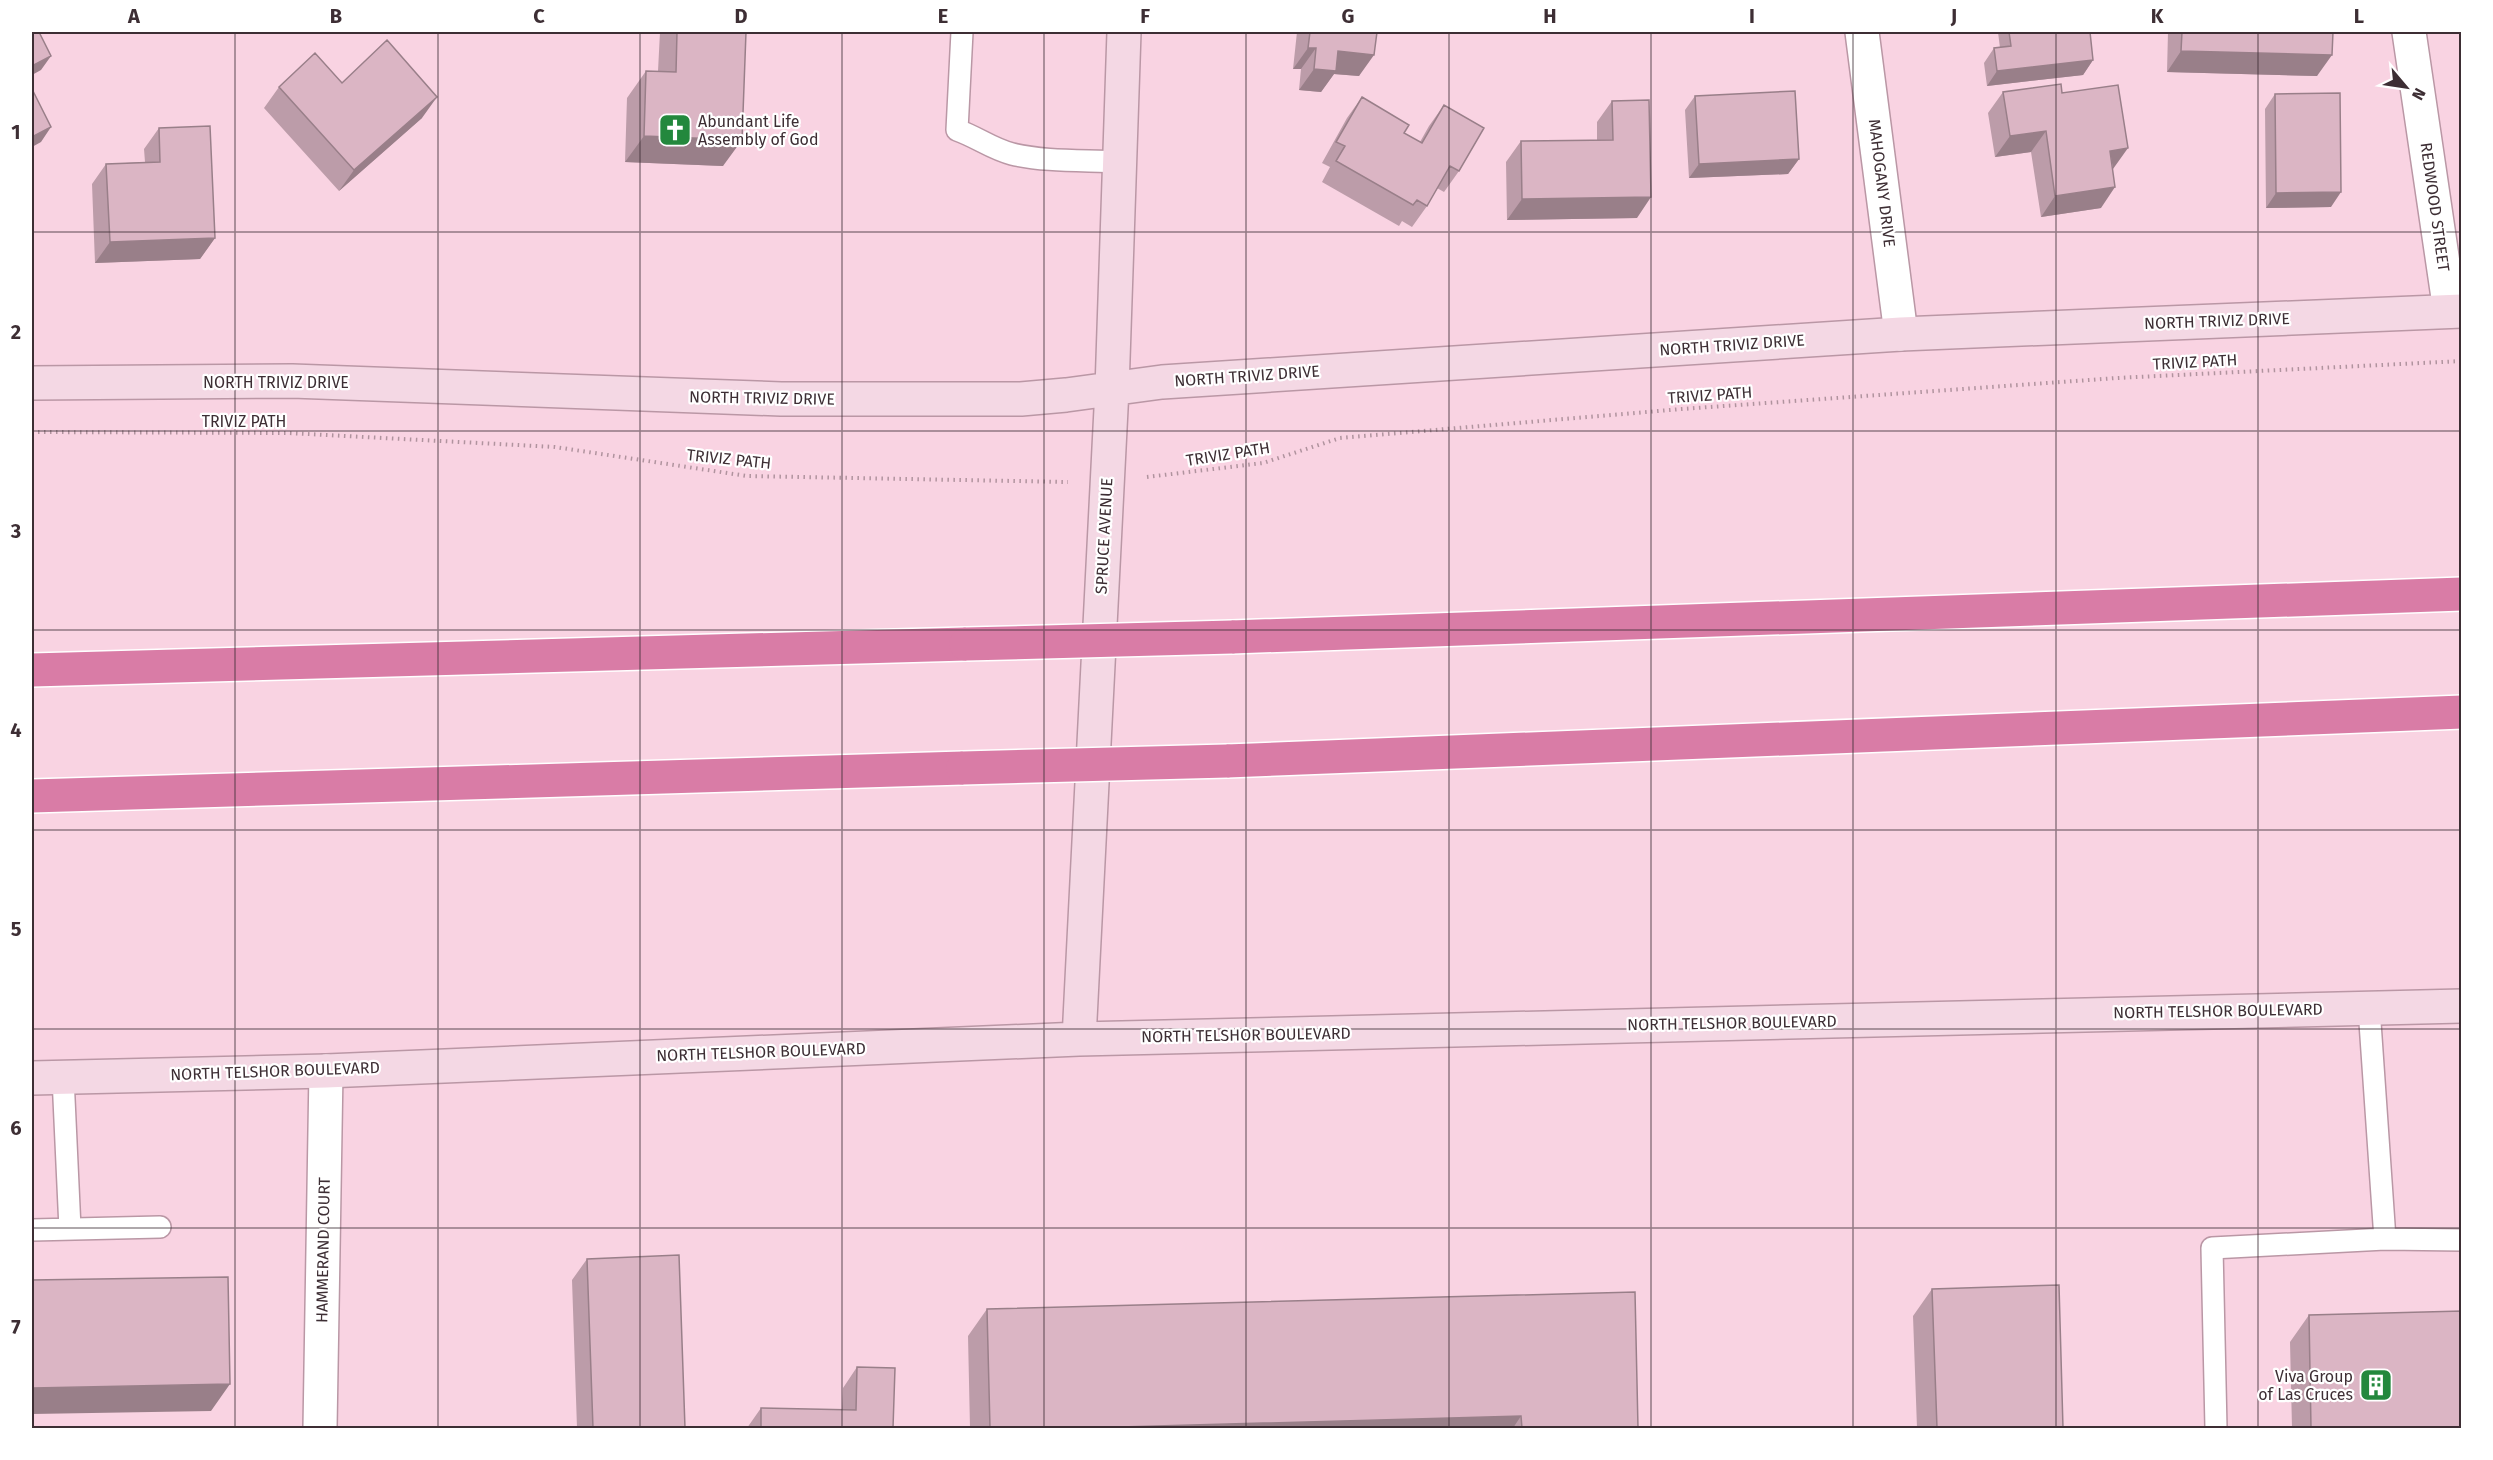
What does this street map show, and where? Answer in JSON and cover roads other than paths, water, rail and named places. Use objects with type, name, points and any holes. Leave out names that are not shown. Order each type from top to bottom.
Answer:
[{"type":"highway","points":[[32,670],[1232,637],[2462,594]]},
{"type":"highway","points":[[32,796],[1227,761],[2462,712]]},
{"type":"main road","name":"SPRUCE AVENUE","points":[[1079,1039],[1112,389],[1124,32]]},
{"type":"main road","name":"NORTH TRIVIZ DRIVE","points":[[32,383],[292,381],[781,399],[1021,399],[1162,382],[1901,334],[2456,311]]},
{"type":"main road","name":"NORTH TELSHOR BOULEVARD","points":[[47,1078],[326,1071],[1079,1039],[2462,1006]]},
{"type":"street","name":"MAHOGANY DRIVE","points":[[1862,32],[1901,334]]},
{"type":"street","name":"REDWOOD STREET","points":[[2409,32],[2456,311]]},
{"type":"street","name":"HAMMERAND COURT","points":[[320,1428],[326,1071]]},
{"type":"lane","points":[[962,32],[957,130],[976,136],[993,149],[1015,155],[1120,162]]},
{"type":"lane","points":[[2368,1008],[2385,1239]]},
{"type":"lane","points":[[47,1078],[70,1229]]},
{"type":"lane","points":[[32,1230],[160,1227]]},
{"type":"lane","points":[[2216,1428],[2212,1248],[2385,1239],[2462,1240]]},
{"type":"place","name":"Abundant Life Assembly of God","points":[[675,130]]},
{"type":"place","name":"Viva Group of Las Cruces","points":[[2376,1385]]}]
